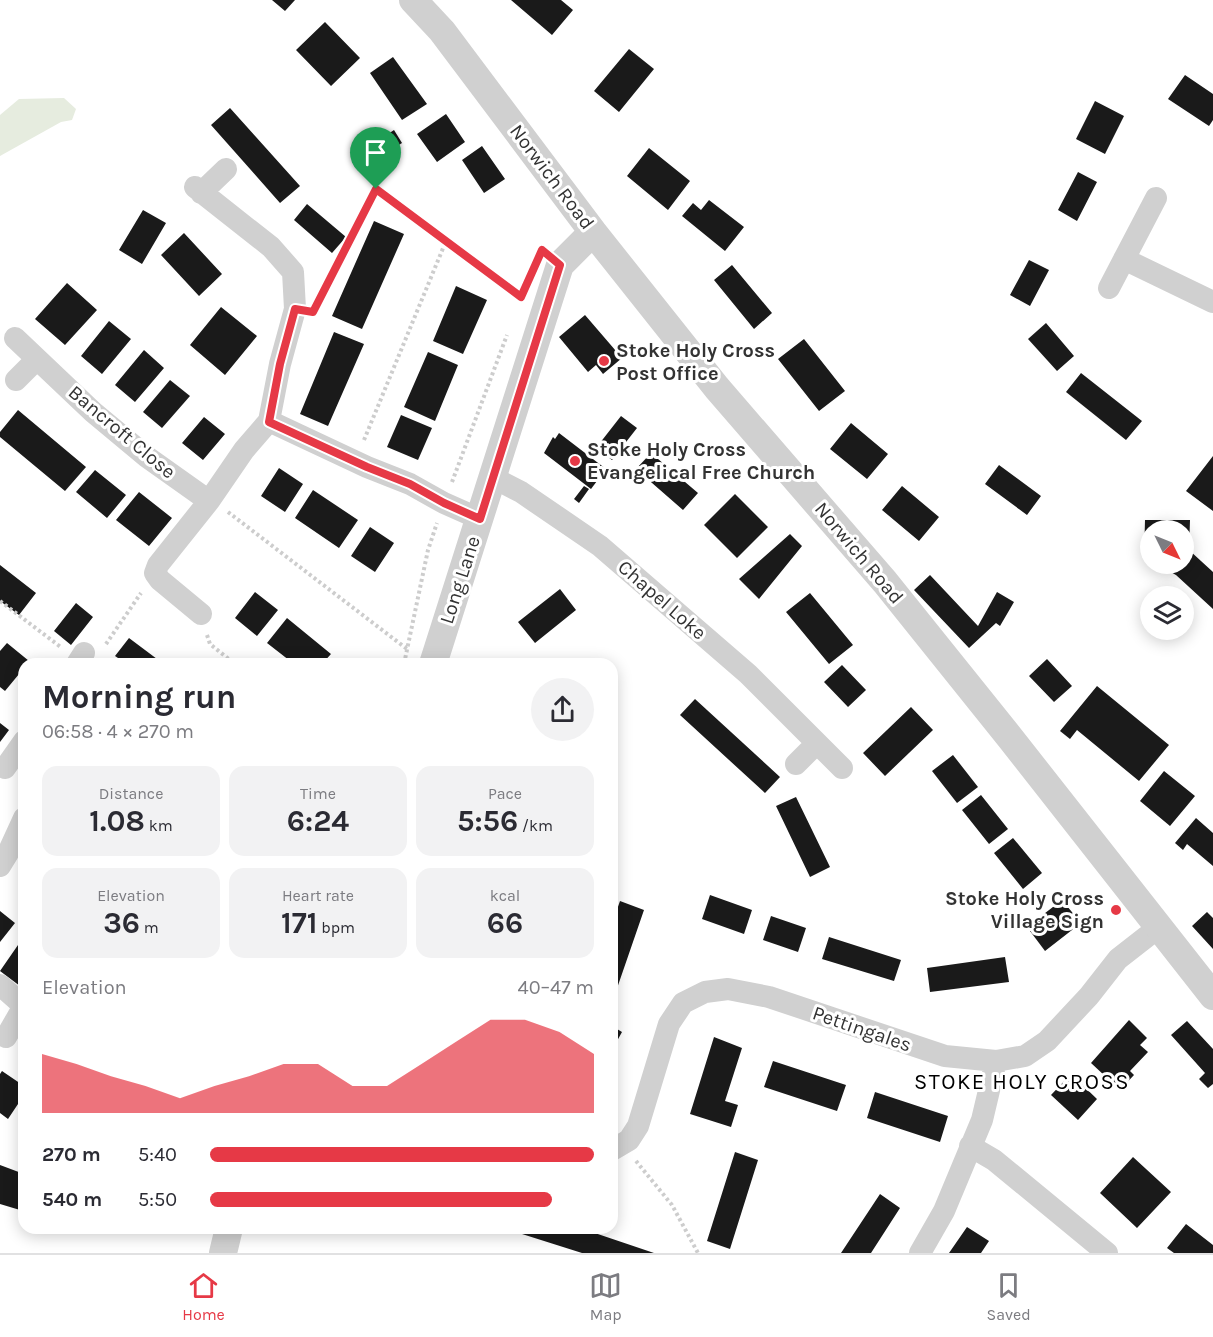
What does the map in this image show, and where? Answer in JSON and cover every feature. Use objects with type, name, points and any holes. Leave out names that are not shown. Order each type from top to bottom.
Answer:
[{"type":"street","name":"Norwich Road","points":[[413,0],[442,31],[593,232],[717,388],[885,582],[1213,996]]},
{"type":"street","points":[[201,614],[160,580],[155,573],[164,557],[209,501],[244,450],[269,422],[280,364],[295,309],[293,272],[271,247],[198,190],[226,169]]},
{"type":"street","points":[[1109,288],[1156,198]]},
{"type":"street","name":"Long Lane","points":[[435,658],[560,265],[593,232]]},
{"type":"street","points":[[1124,259],[1213,302]]},
{"type":"street","name":"Bancroft Close","points":[[15,338],[93,412],[138,449],[209,501]]},
{"type":"street","points":[[16,380],[37,359]]},
{"type":"street","points":[[269,422],[410,484],[480,519]]},
{"type":"street","name":"Chapel Loke","points":[[492,477],[521,492],[600,546],[748,674],[842,768]]},
{"type":"street","points":[[796,764],[817,743]]},
{"type":"street","points":[[10,769],[18,753]]},
{"type":"street","points":[[0,866],[18,831]]},
{"type":"street","name":"Pettingales","points":[[618,1146],[629,1140],[638,1126],[669,1024],[683,1003],[705,992],[728,989],[769,997],[945,1056],[996,1061],[1025,1056],[1047,1041],[1089,996],[1118,959],[1159,927]]},
{"type":"street","points":[[0,985],[18,1001]]},
{"type":"street","points":[[6,1037],[18,1016]]},
{"type":"street","points":[[920,1253],[944,1211],[982,1120],[996,1061]]},
{"type":"street","points":[[970,1146],[994,1160],[1107,1253]]},
{"type":"street","points":[[223,1253],[228,1234]]},
{"type":"path","points":[[295,309],[313,312],[376,189],[521,297],[517,308]]},
{"type":"path","points":[[356,462],[446,241]]},
{"type":"path","points":[[405,658],[428,550],[509,330]]},
{"type":"path","points":[[209,501],[407,649]]},
{"type":"path","points":[[95,658],[155,573]]},
{"type":"path","points":[[0,601],[77,658]]},
{"type":"path","points":[[201,614],[210,644],[228,658]]},
{"type":"path","points":[[618,1148],[672,1205],[698,1253]]},
{"type":"shaded area","points":[[64,98],[76,109],[72,120],[61,122],[0,156],[0,115],[19,99]]},
{"type":"building","points":[[272,0],[295,0],[285,11]]},
{"type":"building","points":[[511,0],[561,0],[573,10],[552,35]]},
{"type":"building","points":[[325,22],[360,58],[331,86],[296,50]]},
{"type":"building","points":[[629,49],[654,69],[619,112],[594,91]]},
{"type":"building","points":[[393,57],[427,104],[402,120],[370,73]]},
{"type":"building","points":[[1185,75],[1213,94],[1213,120],[1209,126],[1168,99]]},
{"type":"building","points":[[1095,101],[1124,116],[1105,154],[1076,139]]},
{"type":"building","points":[[230,108],[300,186],[280,203],[211,125]]},
{"type":"building","points":[[446,114],[465,142],[437,162],[417,134]]},
{"type":"building","points":[[394,130],[402,143],[384,154],[376,142]]},
{"type":"building","points":[[482,146],[505,179],[484,193],[462,160]]},
{"type":"building","points":[[649,148],[690,181],[668,210],[627,176]]},
{"type":"building","points":[[1078,172],[1097,182],[1077,221],[1058,210]]},
{"type":"building","points":[[709,200],[744,227],[725,251],[682,216],[693,203],[701,210]]},
{"type":"building","points":[[307,204],[346,237],[332,253],[294,220]]},
{"type":"building","points":[[143,210],[166,223],[142,264],[119,250]]},
{"type":"building","points":[[374,221],[404,234],[362,329],[332,316]]},
{"type":"building","points":[[184,233],[222,274],[199,296],[161,255]]},
{"type":"building","points":[[1029,260],[1049,270],[1030,306],[1010,295]]},
{"type":"building","points":[[732,265],[772,313],[754,329],[714,280]]},
{"type":"building","points":[[67,283],[97,310],[65,345],[35,319]]},
{"type":"building","points":[[456,286],[487,300],[463,354],[433,341]]},
{"type":"building","points":[[221,307],[257,336],[225,375],[190,345]]},
{"type":"building","points":[[585,315],[622,358],[603,374],[596,365],[588,372],[559,337]]},
{"type":"building","points":[[109,321],[131,339],[102,374],[81,356]]},
{"type":"building","points":[[1046,323],[1074,356],[1057,371],[1028,339]]},
{"type":"building","points":[[334,332],[364,344],[328,426],[300,414]]},
{"type":"building","points":[[804,339],[845,391],[819,411],[778,359]]},
{"type":"building","points":[[144,350],[164,368],[135,402],[115,385]]},
{"type":"building","points":[[428,352],[458,365],[435,421],[404,407]]},
{"type":"building","points":[[1081,373],[1142,421],[1126,440],[1066,392]]},
{"type":"building","points":[[170,380],[190,396],[162,428],[143,412]]},
{"type":"building","points":[[18,410],[86,467],[65,491],[0,437],[0,432]]},
{"type":"building","points":[[401,415],[432,428],[418,460],[387,447]]},
{"type":"building","points":[[621,416],[637,428],[612,460],[596,448]]},
{"type":"building","points":[[204,417],[225,434],[203,460],[182,443]]},
{"type":"building","points":[[851,423],[888,454],[867,479],[830,449]]},
{"type":"building","name":"Stoke Holy Cross Evangelical Free Church","points":[[559,433],[606,469],[591,489],[544,453],[553,437],[555,439]]},
{"type":"building","points":[[651,453],[698,493],[683,510],[636,469]]},
{"type":"building","points":[[1213,456],[1213,511],[1186,491]]},
{"type":"building","points":[[999,465],[1041,496],[1027,515],[985,484]]},
{"type":"building","points":[[279,468],[303,484],[285,512],[261,496]]},
{"type":"building","points":[[95,470],[126,495],[107,518],[76,492]]},
{"type":"building","points":[[584,486],[589,489],[579,503],[574,499]]},
{"type":"building","points":[[902,486],[939,517],[919,541],[882,510]]},
{"type":"building","points":[[313,490],[358,520],[339,548],[295,518]]},
{"type":"building","points":[[139,492],[172,518],[149,546],[116,520]]},
{"type":"building","points":[[735,494],[768,527],[737,558],[704,525]]},
{"type":"building","points":[[370,527],[394,543],[375,572],[351,556]]},
{"type":"building","points":[[790,534],[802,546],[759,599],[739,579]]},
{"type":"building","points":[[1194,555],[1213,572],[1213,609],[1194,592],[1194,586],[1188,586],[1174,574],[1194,574]]},
{"type":"building","points":[[0,565],[36,593],[19,615],[0,601]]},
{"type":"building","points":[[930,575],[978,626],[997,592],[1014,602],[1000,626],[996,623],[969,648],[914,590]]},
{"type":"building","points":[[560,589],[576,610],[535,643],[518,622]]},
{"type":"building","points":[[255,592],[278,610],[257,636],[235,618]]},
{"type":"building","points":[[810,593],[853,645],[829,664],[786,612]]},
{"type":"building","points":[[76,603],[93,617],[71,645],[54,631]]},
{"type":"building","points":[[287,618],[331,654],[327,658],[286,658],[267,643]]},
{"type":"building","points":[[129,638],[156,658],[118,658],[115,656]]},
{"type":"building","points":[[7,643],[25,658],[18,658],[18,675],[5,691],[0,687],[0,651]]},
{"type":"building","points":[[1047,659],[1072,686],[1054,702],[1029,676]]},
{"type":"building","points":[[842,665],[866,690],[848,707],[824,682]]},
{"type":"building","points":[[1097,686],[1169,745],[1139,781],[1077,730],[1070,739],[1060,731]]},
{"type":"building","points":[[695,699],[780,777],[765,793],[680,715]]},
{"type":"building","points":[[911,707],[933,730],[885,776],[863,753]]},
{"type":"building","points":[[0,723],[9,730],[0,742]]},
{"type":"building","points":[[953,755],[978,787],[957,803],[932,771]]},
{"type":"building","points":[[1164,771],[1195,796],[1170,826],[1140,801]]},
{"type":"building","points":[[981,795],[1008,829],[989,844],[962,810]]},
{"type":"building","points":[[796,797],[830,867],[810,877],[776,806]]},
{"type":"building","points":[[1196,818],[1213,833],[1213,866],[1187,844],[1183,850],[1175,843]]},
{"type":"building","points":[[1013,838],[1042,873],[1023,889],[994,853]]},
{"type":"building","points":[[710,895],[752,910],[744,934],[702,919]]},
{"type":"building","points":[[1062,900],[1081,923],[1045,951],[1027,927]]},
{"type":"building","points":[[620,901],[644,910],[618,985],[618,907]]},
{"type":"building","points":[[0,911],[15,923],[0,942]]},
{"type":"building","points":[[1207,912],[1213,918],[1213,949],[1192,926]]},
{"type":"building","points":[[771,916],[806,928],[798,952],[763,940]]},
{"type":"building","points":[[829,937],[901,960],[894,981],[822,959]]},
{"type":"building","points":[[18,945],[18,984],[0,971]]},
{"type":"building","points":[[1005,957],[1009,982],[930,992],[927,968]]},
{"type":"building","points":[[1129,1020],[1147,1038],[1140,1045],[1148,1052],[1130,1071],[1134,1075],[1120,1090],[1091,1063]]},
{"type":"building","points":[[1187,1021],[1213,1049],[1213,1084],[1208,1088],[1199,1079],[1205,1073],[1171,1035]]},
{"type":"building","points":[[714,1037],[742,1048],[725,1101],[738,1105],[731,1127],[690,1114]]},
{"type":"building","points":[[773,1061],[846,1085],[837,1111],[764,1087]]},
{"type":"building","points":[[2,1071],[18,1082],[18,1104],[8,1119],[0,1113],[0,1074]]},
{"type":"building","points":[[1071,1074],[1097,1099],[1078,1120],[1051,1095]]},
{"type":"building","points":[[875,1092],[948,1116],[940,1142],[867,1118]]},
{"type":"building","points":[[735,1152],[758,1160],[730,1249],[707,1241]]},
{"type":"building","points":[[1133,1157],[1171,1192],[1137,1228],[1100,1193]]},
{"type":"building","points":[[0,1165],[18,1172],[18,1209],[0,1204]]},
{"type":"building","points":[[880,1194],[900,1208],[871,1253],[841,1253]]},
{"type":"building","points":[[1186,1224],[1213,1245],[1213,1253],[1174,1253],[1167,1248]]},
{"type":"building","points":[[967,1227],[989,1241],[981,1253],[949,1253]]},
{"type":"building","points":[[522,1234],[598,1234],[654,1253],[582,1253]]},
{"type":"place","name":"Stoke Holy Cross Post Office","points":[[604,361]]},
{"type":"place","name":"Stoke Holy Cross Evangelical Free Church","points":[[575,461]]},
{"type":"place","name":"Stoke Holy Cross Village Sign","points":[[1116,910]]},
{"type":"district","name":"STOKE HOLY CROSS","points":[[1022,1082]]},
{"type":"route","points":[[376,189],[521,297],[542,250],[560,265],[480,519],[410,484],[269,422],[280,364],[295,309],[313,312],[376,189]]}]
